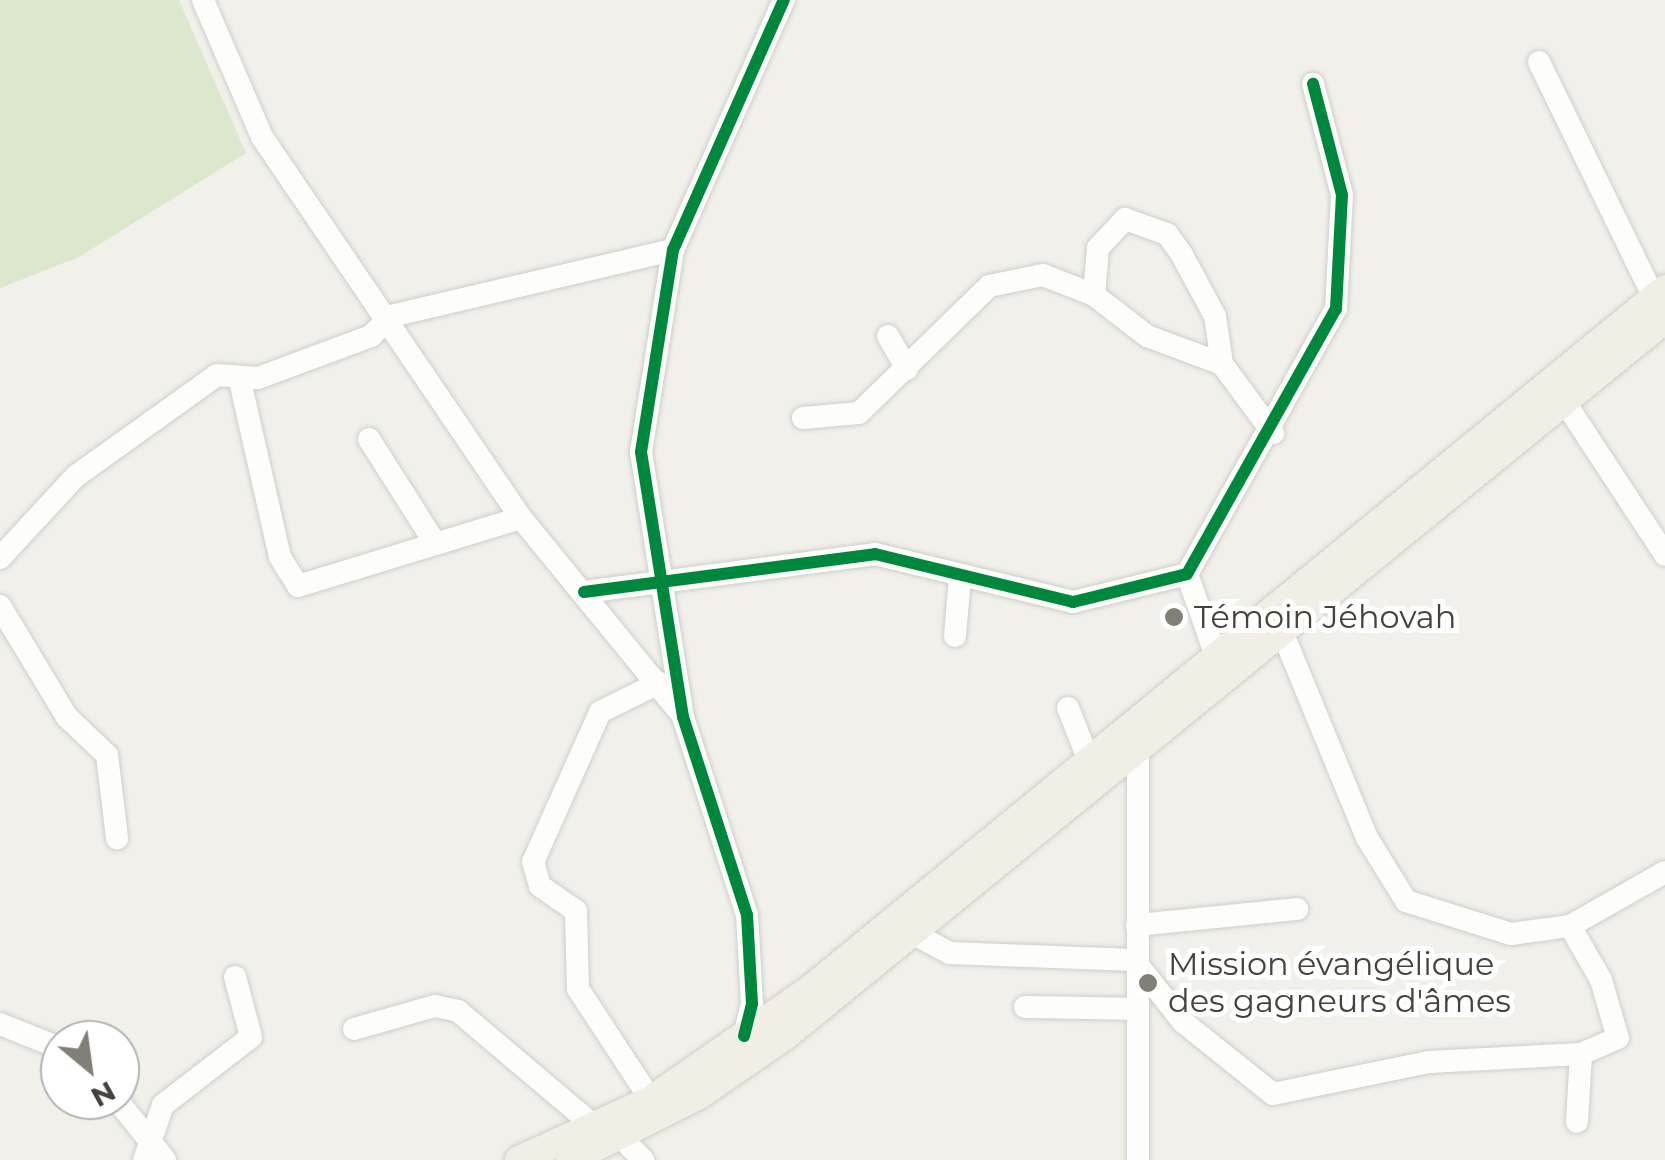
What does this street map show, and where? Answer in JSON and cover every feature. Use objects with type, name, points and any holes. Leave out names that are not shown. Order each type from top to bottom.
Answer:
[{"type":"main road","points":[[570,1160],[615,1130],[786,1035],[1283,634],[1564,401],[1661,302]]},
{"type":"main road","points":[[519,1160],[615,1130],[650,1100],[1111,774],[1216,653],[1661,302]]},
{"type":"street","points":[[204,0],[262,137],[391,316],[521,518],[683,717]]},
{"type":"street","points":[[744,1036],[752,1004],[747,915],[683,717],[640,452],[673,250],[784,0]]},
{"type":"street","points":[[1540,62],[1661,302]]},
{"type":"street","points":[[584,592],[876,554],[960,578],[1073,602],[1187,574],[1273,433],[1336,309],[1346,254],[1342,195],[1313,84]]},
{"type":"street","points":[[1094,295],[1108,232],[1125,219],[1152,225],[1206,291],[1222,364],[1273,433]]},
{"type":"street","points":[[0,558],[125,437],[217,375],[240,381],[371,336],[391,316],[673,250]]},
{"type":"street","points":[[803,418],[859,413],[907,369],[960,309],[1016,275],[1043,274],[1094,295],[1147,336],[1222,364]]},
{"type":"street","points":[[888,336],[907,369]]},
{"type":"street","points":[[240,381],[290,582],[363,573],[435,543],[521,518]]},
{"type":"street","points":[[1564,401],[1665,556]]},
{"type":"street","points":[[369,439],[435,543]]},
{"type":"street","points":[[1187,574],[1216,653]]},
{"type":"street","points":[[955,636],[960,578]]},
{"type":"street","points":[[0,606],[67,717],[106,755],[116,838]]},
{"type":"street","points":[[1283,634],[1367,838],[1406,901],[1511,934],[1570,926],[1665,872]]},
{"type":"street","points":[[650,1100],[578,989],[576,910],[556,904],[533,862],[600,712],[659,683]]},
{"type":"street","points":[[1068,708],[1111,774],[1137,925],[1134,960],[1138,1160]]},
{"type":"street","points":[[1137,925],[1297,909]]},
{"type":"street","points":[[1134,960],[1182,1022],[1273,1094],[1429,1062],[1581,1054],[1614,1043],[1617,1025],[1570,926]]},
{"type":"street","points":[[914,934],[949,953],[1134,960]]},
{"type":"street","points":[[145,1152],[181,1084],[251,1037],[236,976]]},
{"type":"street","points":[[354,1029],[435,1006],[458,1011],[593,1126],[615,1130],[643,1160]]},
{"type":"street","points":[[1024,1006],[1135,1008]]},
{"type":"street","points":[[0,1024],[40,1040]]},
{"type":"street","points":[[1577,1122],[1581,1054]]},
{"type":"street","points":[[128,1120],[145,1152],[165,1160]]},
{"type":"green space","points":[[0,0],[179,0],[246,153],[79,257],[0,288]]},
{"type":"cycle path","points":[[744,1036],[752,1004],[747,915],[683,717],[641,452],[673,250],[784,0]]},
{"type":"cycle path","points":[[584,592],[875,554],[1073,602],[1187,574],[1336,309],[1342,195],[1313,84]]},
{"type":"place","name":"Témoin Jéhovah","points":[[1174,617]]},
{"type":"place","name":"Mission évangélique des gagneurs d'âmes","points":[[1148,983]]}]
